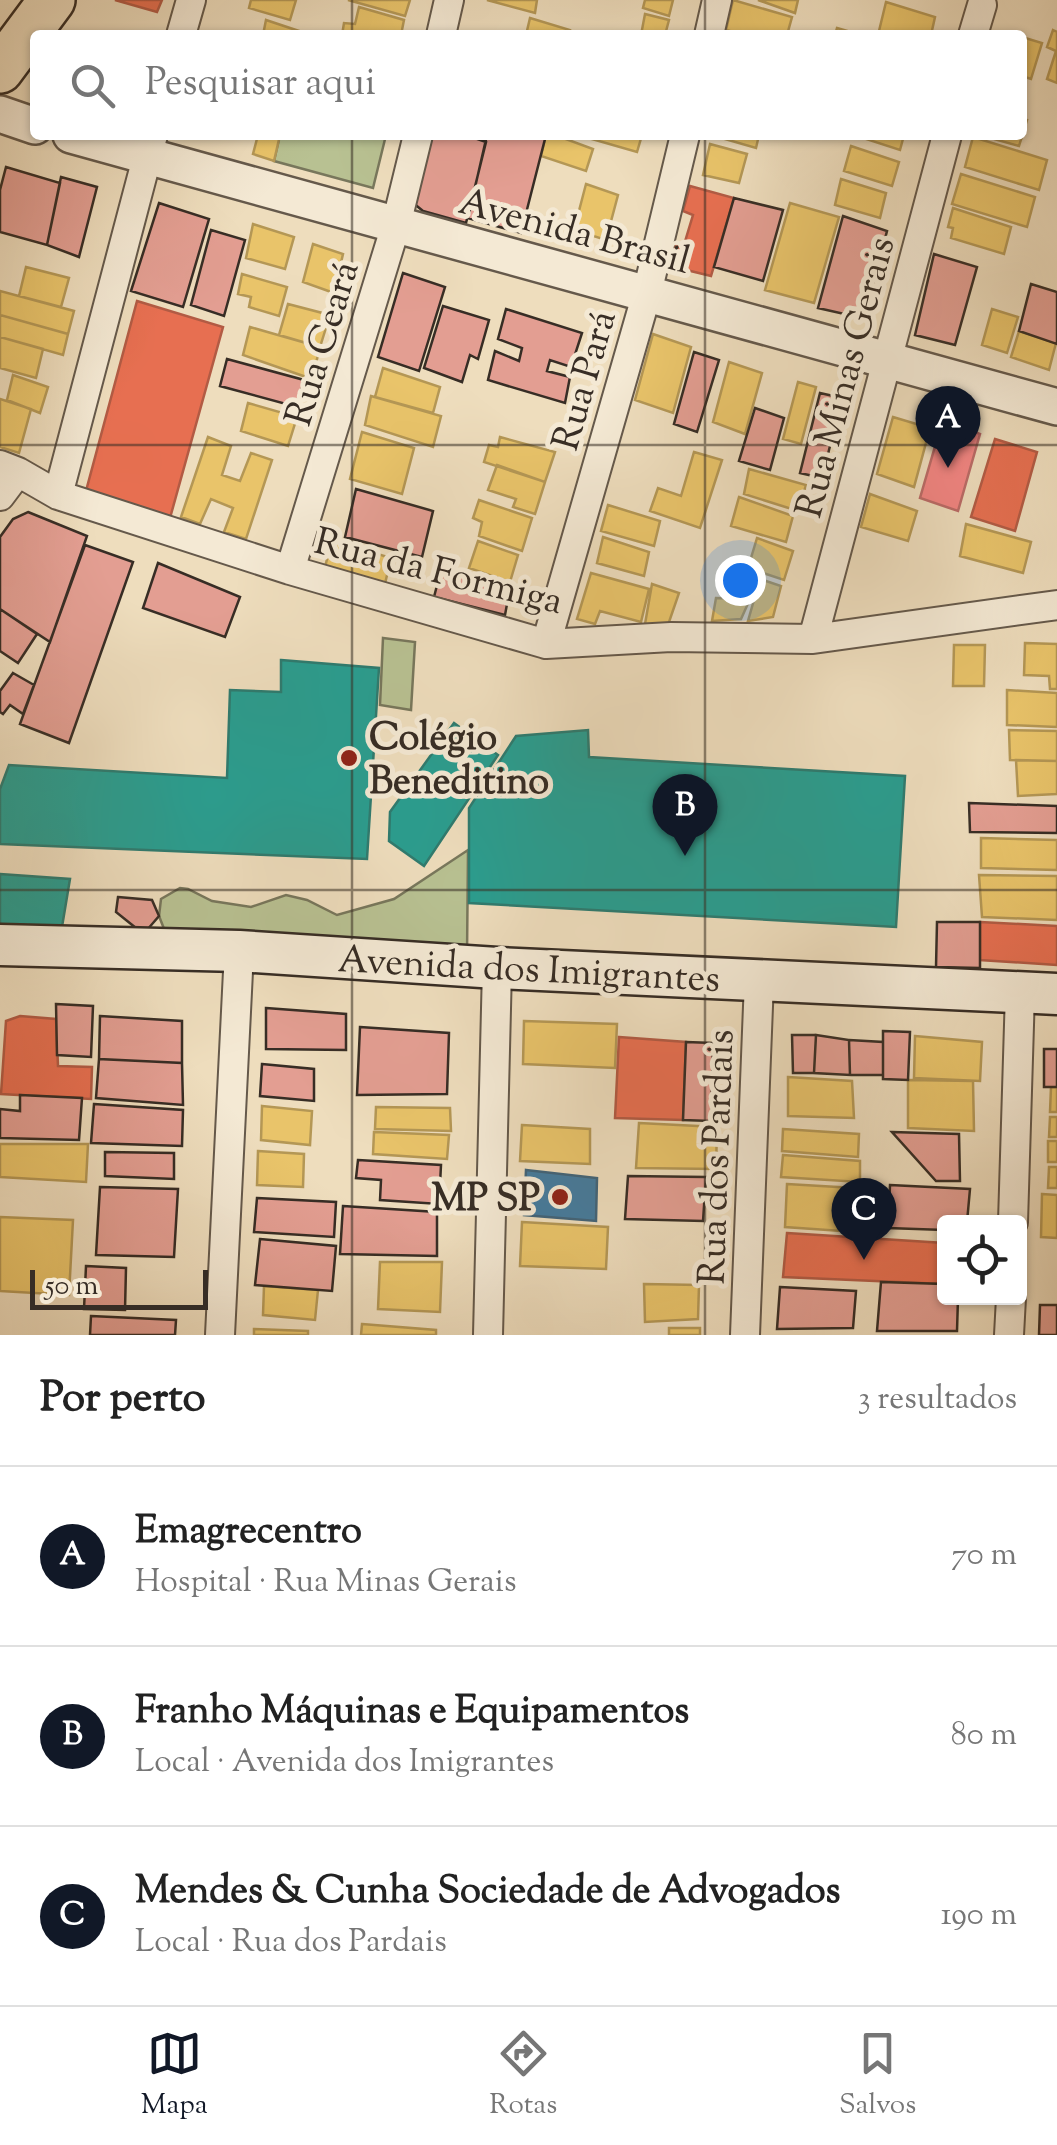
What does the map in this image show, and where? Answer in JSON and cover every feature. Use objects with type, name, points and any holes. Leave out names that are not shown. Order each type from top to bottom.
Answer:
[{"type":"main road","points":[[0,22],[16,0]]},
{"type":"main road","points":[[0,70],[52,0]]},
{"type":"main road","name":"Avenida dos Imigrantes","points":[[0,944],[239,952],[760,982],[1038,993]]},
{"type":"street","points":[[182,30],[191,0]]},
{"type":"street","points":[[442,30],[449,0]]},
{"type":"street","points":[[709,30],[717,0]]},
{"type":"street","points":[[975,30],[982,5]]},
{"type":"street","points":[[0,114],[30,124]]},
{"type":"street","name":"Avenida Brasil","points":[[110,140],[150,145],[396,225],[1057,407]]},
{"type":"street","name":"Rua Ceará","points":[[290,570],[396,225],[417,140]]},
{"type":"street","name":"Rua Pará","points":[[546,644],[646,293],[683,140]]},
{"type":"street","name":"Rua Minas Gerais","points":[[814,638],[946,140]]},
{"type":"street","points":[[58,495],[150,145]]},
{"type":"street","points":[[0,496],[9,468]]},
{"type":"street","name":"Rua da Formiga","points":[[9,468],[58,495],[290,570],[546,644],[671,638],[814,638],[1057,605]]},
{"type":"street","points":[[220,1335],[239,952]]},
{"type":"street","points":[[488,1335],[497,968]]},
{"type":"street","name":"Rua dos Pardais","points":[[745,1335],[760,982]]},
{"type":"street","points":[[1014,1215],[1038,993]]},
{"type":"street","points":[[1010,1305],[1010,1335]]},
{"type":"green space","points":[[279,140],[385,140],[373,188],[274,161]]},
{"type":"green space","points":[[383,638],[415,642],[411,710],[380,705]]},
{"type":"green space","points":[[468,850],[467,956],[168,939],[159,916],[161,899],[180,888],[212,901],[251,907],[286,895],[307,900],[337,915],[394,899]]},
{"type":"building: Moradias","points":[[251,0],[296,0],[290,20],[249,8]]},
{"type":"building: Moradias","points":[[348,0],[410,0],[405,16]]},
{"type":"building: Moradias","points":[[487,0],[537,0],[535,13]]},
{"type":"building: Moradias","points":[[645,0],[673,0],[669,16],[643,8]]},
{"type":"building: Moradias","points":[[733,0],[792,17],[788,30],[726,30]]},
{"type":"building: Moradias","points":[[758,0],[798,0],[795,13]]},
{"type":"building: Moradias","points":[[886,2],[935,17],[932,30],[879,30]]},
{"type":"building: Moradias","points":[[359,7],[404,20],[402,30],[343,30],[344,23],[355,24]]},
{"type":"building: Moradias","points":[[645,14],[669,20],[666,30],[642,30]]},
{"type":"building: Moradias","points":[[530,18],[570,30],[527,30]]},
{"type":"building: Moradias","points":[[266,20],[296,30],[264,30]]},
{"type":"building: Moradias","points":[[1053,30],[1057,32],[1057,83],[1047,79],[1056,51],[1047,47]]},
{"type":"building: Moradias","points":[[1027,38],[1042,43],[1031,79],[1027,78]]},
{"type":"building: Moradias","points":[[257,140],[279,140],[274,161],[253,154]]},
{"type":"building: Moradias","points":[[545,140],[569,140],[593,149],[586,171],[541,156]]},
{"type":"building: Moradias","points":[[595,140],[641,140],[637,152]]},
{"type":"building: Moradias","points":[[728,140],[758,140],[756,148]]},
{"type":"building: Moradias","points":[[869,140],[903,140],[900,150]]},
{"type":"building: Moradias","points":[[972,140],[1047,160],[1039,190],[965,167]]},
{"type":"building: Moradias","points":[[998,140],[1021,140],[1019,146]]},
{"type":"building: Moradias","points":[[710,144],[747,154],[739,183],[703,175]]},
{"type":"building: Moradias","points":[[851,146],[899,162],[892,186],[844,171]]},
{"type":"building: Moradias","points":[[961,174],[1035,197],[1027,227],[952,204]]},
{"type":"building: Moradias","points":[[841,179],[886,193],[880,218],[835,205]]},
{"type":"building: Moradias","points":[[586,184],[618,195],[606,240],[574,230]]},
{"type":"building: Moradias","points":[[790,203],[839,217],[814,303],[765,290]]},
{"type":"building: Moradias","points":[[953,208],[1011,227],[1004,254],[951,238],[953,228],[948,227]]},
{"type":"building: Moradias","points":[[253,224],[294,237],[285,269],[246,258]]},
{"type":"building: Moradias","points":[[313,244],[343,254],[334,293],[303,282]]},
{"type":"building: Moradias","points":[[26,267],[69,278],[61,307],[19,296]]},
{"type":"building: Moradias","points":[[242,274],[287,287],[279,316],[249,307],[251,297],[238,294]]},
{"type":"building: Moradias","points":[[0,291],[74,311],[68,334],[0,315]]},
{"type":"building: Moradias","points":[[288,304],[330,315],[320,347],[279,335]]},
{"type":"building: Moradias","points":[[992,309],[1018,317],[1007,353],[982,345]]},
{"type":"building: Moradias","points":[[0,315],[68,334],[63,355],[0,337]]},
{"type":"building: Moradias","points":[[250,327],[320,347],[312,379],[243,355]]},
{"type":"building: Moradias","points":[[1019,331],[1056,343],[1049,370],[1011,357]]},
{"type":"building: Moradias","points":[[653,334],[691,347],[673,413],[635,400]]},
{"type":"building: Moradias","points":[[0,337],[43,349],[36,378],[0,368]]},
{"type":"building: Moradias","points":[[729,362],[762,373],[745,434],[713,422]]},
{"type":"building: Moradias","points":[[383,368],[440,387],[433,413],[375,397]]},
{"type":"building: Moradias","points":[[13,375],[48,387],[40,413],[7,400]]},
{"type":"building: Moradias","points":[[798,382],[816,387],[801,444],[783,439]]},
{"type":"building: Moradias","points":[[371,396],[441,416],[433,447],[365,425]]},
{"type":"building: Moradias","points":[[0,399],[31,409],[19,453],[0,447]]},
{"type":"building: Moradias","points":[[248,403],[297,417],[288,446],[241,431]]},
{"type":"building: Moradias","points":[[893,417],[930,428],[914,487],[877,474]]},
{"type":"building: Moradias","points":[[362,432],[414,448],[402,494],[350,479]]},
{"type":"building: Moradias","points":[[208,437],[231,446],[222,475],[240,481],[251,453],[272,460],[246,539],[224,532],[233,508],[211,499],[200,524],[181,517]]},
{"type":"building: Moradias","points":[[500,437],[555,452],[545,482],[484,462],[489,445],[498,447]]},
{"type":"building: Moradias","points":[[694,452],[722,460],[700,528],[650,511],[658,488],[681,496]]},
{"type":"building: Moradias","points":[[497,465],[545,482],[535,514],[513,507],[516,499],[488,490]]},
{"type":"building: Moradias","points":[[749,469],[806,485],[798,511],[744,494]]},
{"type":"building: Moradias","points":[[870,494],[917,511],[908,541],[861,527]]},
{"type":"building: Moradias","points":[[739,497],[793,516],[786,542],[731,526]]},
{"type":"building: Moradias","points":[[479,500],[532,518],[522,551],[479,536],[482,522],[473,518]]},
{"type":"building: Moradias","points":[[608,505],[660,521],[654,546],[601,531]]},
{"type":"building: Moradias","points":[[966,524],[1031,542],[1023,573],[960,556]]},
{"type":"building: Moradias","points":[[603,537],[649,552],[644,576],[597,563]]},
{"type":"building: Moradias","points":[[757,538],[793,551],[784,580],[748,568]]},
{"type":"building: Moradias","points":[[332,540],[391,558],[384,588],[324,571]]},
{"type":"building: Moradias","points":[[478,541],[518,555],[510,582],[469,568]]},
{"type":"building: Moradias","points":[[591,573],[649,589],[641,622],[600,611],[595,624],[577,619]]},
{"type":"building: Moradias","points":[[760,579],[781,586],[773,617],[748,621]]},
{"type":"building: Moradias","points":[[652,584],[679,593],[668,625],[645,624]]},
{"type":"building: Moradias","points":[[716,598],[750,599],[741,619],[712,621]]},
{"type":"building: Moradias","points":[[1025,643],[1057,644],[1057,689],[1050,689],[1049,676],[1024,675]]},
{"type":"building: Moradias","points":[[954,645],[985,645],[984,686],[953,686]]},
{"type":"building: Moradias","points":[[1007,690],[1057,693],[1057,727],[1007,725]]},
{"type":"building: Moradias","points":[[1009,730],[1057,731],[1057,761],[1010,760]]},
{"type":"building: Moradias","points":[[1016,760],[1057,761],[1057,794],[1018,796]]},
{"type":"building: Moradias","points":[[981,838],[1057,840],[1057,870],[981,868]]},
{"type":"building: Moradias","points":[[979,875],[1057,876],[1057,920],[982,917]]},
{"type":"building: Moradias","points":[[524,1021],[617,1024],[615,1068],[523,1064]]},
{"type":"building: Moradias","points":[[915,1036],[982,1042],[980,1081],[914,1078]]},
{"type":"building: Moradias","points":[[788,1077],[852,1081],[854,1118],[788,1116]]},
{"type":"building: Moradias","points":[[908,1080],[973,1081],[974,1131],[908,1128]]},
{"type":"building: Moradias","points":[[1051,1087],[1057,1087],[1057,1112],[1050,1112]]},
{"type":"building: Moradias","points":[[262,1106],[312,1111],[310,1145],[261,1140]]},
{"type":"building: Moradias","points":[[376,1107],[450,1108],[451,1131],[375,1129]]},
{"type":"building: Moradias","points":[[1050,1117],[1057,1117],[1057,1137],[1049,1137]]},
{"type":"building: Moradias","points":[[639,1123],[717,1127],[716,1169],[636,1168]]},
{"type":"building: Moradias","points":[[522,1125],[590,1129],[590,1164],[520,1161]]},
{"type":"building: Moradias","points":[[783,1129],[859,1134],[858,1157],[782,1151]]},
{"type":"building: Moradias","points":[[374,1132],[449,1135],[447,1159],[373,1154]]},
{"type":"building: Moradias","points":[[1048,1141],[1057,1141],[1057,1162],[1048,1162]]},
{"type":"building: Moradias","points":[[0,1144],[88,1144],[86,1182],[0,1177]]},
{"type":"building: Moradias","points":[[258,1151],[304,1154],[303,1187],[257,1185]]},
{"type":"building: Moradias","points":[[783,1155],[860,1161],[860,1182],[781,1177]]},
{"type":"building: Moradias","points":[[1049,1167],[1057,1167],[1057,1188],[1048,1188]]},
{"type":"building: Moradias","points":[[787,1184],[871,1189],[870,1233],[785,1227]]},
{"type":"building: Moradias","points":[[1042,1194],[1057,1195],[1057,1238],[1041,1237]]},
{"type":"building: Moradias","points":[[0,1217],[73,1220],[69,1295],[0,1291]]},
{"type":"building: Moradias","points":[[522,1222],[608,1227],[606,1269],[520,1266]]},
{"type":"building: Moradias","points":[[380,1262],[442,1262],[440,1312],[378,1309]]},
{"type":"building: Moradias","points":[[644,1284],[699,1285],[698,1319],[645,1322]]},
{"type":"building: Moradias","points":[[264,1286],[318,1290],[315,1320],[263,1315]]},
{"type":"building: Moradias","points":[[362,1324],[436,1330],[436,1335],[361,1335]]},
{"type":"building: Moradias","points":[[669,1328],[700,1328],[700,1335],[669,1335]]},
{"type":"building: Moradias","points":[[254,1329],[308,1331],[308,1335],[254,1335]]},
{"type":"building: Comércio","points":[[115,0],[162,0],[157,12]]},
{"type":"building: Comércio","points":[[690,186],[734,198],[711,276],[670,266],[674,246],[683,248],[693,215],[683,211]]},
{"type":"building: Comércio","points":[[137,301],[223,327],[170,518],[86,491]]},
{"type":"building: Comércio","points":[[995,439],[1037,452],[1015,531],[971,517]]},
{"type":"building: Comércio","points":[[980,922],[1057,926],[1057,965],[980,960]]},
{"type":"building: Comércio","points":[[20,1016],[56,1019],[58,1066],[92,1067],[91,1099],[1,1094],[6,1021]]},
{"type":"building: Comércio","points":[[619,1037],[686,1042],[683,1120],[615,1118]]},
{"type":"building: Comércio","points":[[787,1233],[937,1243],[937,1284],[783,1277]]},
{"type":"building: Escolas","points":[[281,660],[379,668],[367,859],[0,844],[0,789],[9,765],[227,778],[230,690],[281,692]]},
{"type":"building: Escolas","points":[[454,723],[498,755],[424,866],[389,841],[390,812]]},
{"type":"building: Escolas","points":[[588,730],[589,757],[905,776],[896,927],[469,903],[469,808],[516,736]]},
{"type":"building: Escolas","points":[[0,874],[70,879],[62,927],[0,924]]},
{"type":"building: Saúde","points":[[943,419],[980,434],[958,511],[920,498]]},
{"type":"building: Público","name":"MP SP","points":[[526,1170],[597,1178],[596,1221],[524,1215]]},
{"type":"building: Outros","points":[[430,140],[486,142],[466,223],[423,211],[412,202]]},
{"type":"building: Outros","points":[[486,140],[545,140],[521,233],[468,218]]},
{"type":"building: Outros","points":[[6,167],[60,183],[47,245],[0,232],[0,190]]},
{"type":"building: Outros","points":[[61,177],[97,187],[79,257],[47,245]]},
{"type":"building: Outros","points":[[734,198],[783,210],[763,281],[714,267]]},
{"type":"building: Outros","points":[[159,203],[209,219],[183,307],[131,291]]},
{"type":"building: Outros","points":[[843,216],[887,231],[868,305],[853,316],[818,308]]},
{"type":"building: Outros","points":[[211,230],[245,240],[224,316],[191,305]]},
{"type":"building: Outros","points":[[934,254],[977,267],[955,345],[915,335]]},
{"type":"building: Outros","points":[[403,273],[445,287],[419,371],[378,357]]},
{"type":"building: Outros","points":[[1031,284],[1057,292],[1057,344],[1019,331]]},
{"type":"building: Outros","points":[[443,306],[489,320],[478,359],[470,355],[462,382],[424,368]]},
{"type":"building: Outros","points":[[506,309],[582,333],[571,367],[550,360],[547,371],[570,377],[565,403],[488,380],[495,351],[519,361],[522,348],[498,339]]},
{"type":"building: Outros","points":[[694,352],[719,360],[697,432],[674,424]]},
{"type":"building: Outros","points":[[227,359],[304,380],[297,407],[220,386]]},
{"type":"building: Outros","points":[[820,393],[842,398],[822,478],[800,473]]},
{"type":"building: Outros","points":[[755,408],[784,418],[770,470],[739,461]]},
{"type":"building: Outros","points":[[356,489],[433,511],[422,557],[345,537]]},
{"type":"building: Outros","points":[[28,512],[87,536],[50,642],[0,609],[0,537],[13,519]]},
{"type":"building: Outros","points":[[85,545],[133,562],[69,743],[20,724]]},
{"type":"building: Outros","points":[[158,563],[240,597],[225,637],[143,608]]},
{"type":"building: Outros","points":[[442,566],[510,588],[505,615],[434,597]]},
{"type":"building: Outros","points":[[0,609],[37,634],[18,663],[0,651]]},
{"type":"building: Outros","points":[[13,673],[34,685],[23,714],[10,705],[3,714],[0,691]]},
{"type":"building: Outros","points":[[969,803],[1057,806],[1057,833],[970,832]]},
{"type":"building: Outros","points":[[118,897],[152,900],[159,916],[147,930],[136,928],[116,912]]},
{"type":"building: Outros","points":[[937,922],[980,922],[980,968],[936,967]]},
{"type":"building: Outros","points":[[56,1004],[93,1006],[91,1057],[57,1055]]},
{"type":"building: Outros","points":[[266,1008],[346,1014],[346,1050],[266,1049]]},
{"type":"building: Outros","points":[[100,1016],[182,1021],[182,1063],[99,1059]]},
{"type":"building: Outros","points":[[360,1027],[449,1033],[447,1094],[357,1095]]},
{"type":"building: Outros","points":[[883,1031],[910,1032],[908,1080],[883,1079]]},
{"type":"building: Outros","points":[[792,1035],[816,1035],[814,1073],[793,1073]]},
{"type":"building: Outros","points":[[816,1035],[849,1040],[850,1075],[814,1073]]},
{"type":"building: Outros","points":[[849,1040],[883,1042],[883,1075],[850,1075]]},
{"type":"building: Outros","points":[[686,1042],[713,1043],[711,1121],[683,1120]]},
{"type":"building: Outros","points":[[1044,1049],[1057,1049],[1057,1087],[1044,1087]]},
{"type":"building: Outros","points":[[99,1059],[182,1063],[183,1105],[96,1098]]},
{"type":"building: Outros","points":[[262,1064],[314,1069],[314,1101],[260,1096]]},
{"type":"building: Outros","points":[[20,1095],[82,1098],[79,1140],[0,1138],[0,1109],[20,1111]]},
{"type":"building: Outros","points":[[94,1104],[183,1110],[182,1146],[91,1143]]},
{"type":"building: Outros","points":[[892,1132],[959,1134],[960,1181],[936,1181]]},
{"type":"building: Outros","points":[[105,1152],[174,1153],[174,1179],[105,1176]]},
{"type":"building: Outros","points":[[358,1160],[441,1165],[439,1204],[380,1200],[381,1180],[356,1178]]},
{"type":"building: Outros","points":[[628,1176],[706,1177],[703,1221],[625,1219]]},
{"type":"building: Outros","points":[[890,1185],[970,1189],[968,1215],[937,1215],[937,1230],[888,1228]]},
{"type":"building: Outros","points":[[100,1187],[178,1189],[174,1257],[96,1255]]},
{"type":"building: Outros","points":[[257,1198],[336,1202],[334,1237],[254,1232]]},
{"type":"building: Outros","points":[[343,1206],[437,1212],[437,1256],[340,1254]]},
{"type":"building: Outros","points":[[260,1239],[336,1246],[332,1291],[255,1285]]},
{"type":"building: Outros","points":[[86,1266],[126,1268],[125,1310],[84,1309]]},
{"type":"building: Outros","points":[[881,1282],[937,1284],[937,1305],[958,1305],[957,1331],[877,1331]]},
{"type":"building: Outros","points":[[780,1287],[856,1291],[853,1328],[777,1329]]},
{"type":"building: Outros","points":[[1040,1305],[1057,1305],[1057,1335],[1039,1335]]},
{"type":"building: Outros","points":[[91,1316],[176,1320],[175,1335],[90,1335]]},
{"type":"place","name":"Emagrecentro","points":[[948,468]]},
{"type":"place","name":"Colégio Beneditino","points":[[349,758]]},
{"type":"place","name":"Franho Máquinas e Equipamentos","points":[[685,856]]},
{"type":"place","name":"MP SP","points":[[560,1197]]},
{"type":"place","name":"Mendes & Cunha Sociedade de Advogados","points":[[864,1260]]}]
